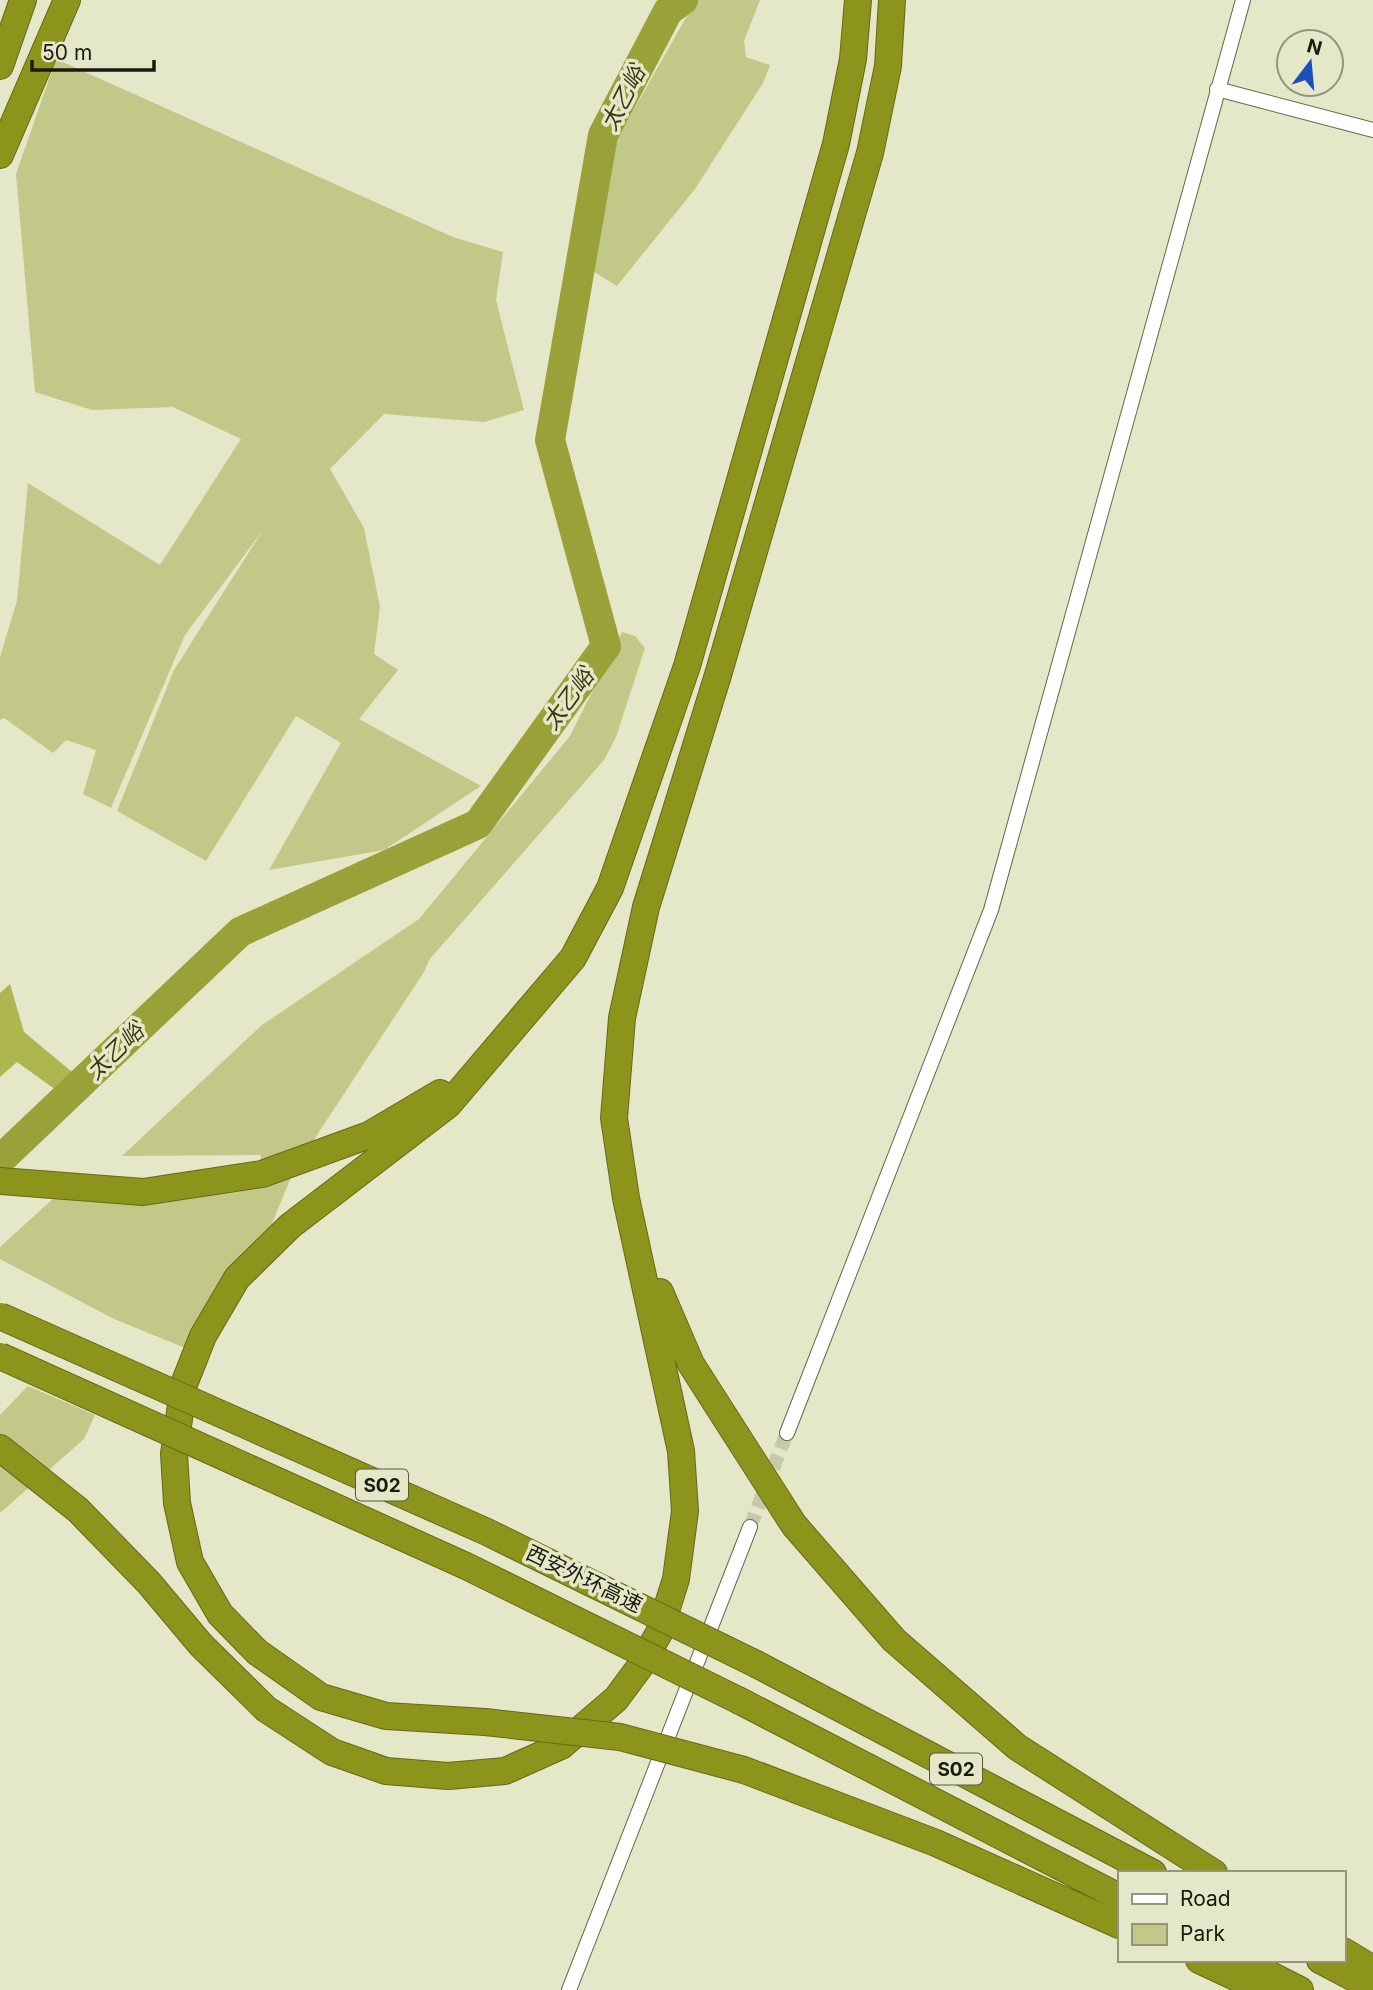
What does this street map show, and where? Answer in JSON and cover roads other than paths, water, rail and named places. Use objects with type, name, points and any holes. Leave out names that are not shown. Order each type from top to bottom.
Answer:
[{"type":"highway","points":[[0,66],[23,0]]},
{"type":"highway","points":[[0,155],[67,0]]},
{"type":"highway","points":[[858,0],[853,59],[836,144],[687,666],[610,888],[573,958],[531,1011],[448,1105],[290,1226],[237,1278],[203,1336],[184,1384],[174,1454],[177,1503],[190,1562],[220,1614],[257,1652],[320,1697],[386,1716],[485,1722],[621,1737],[744,1770],[936,1843],[1118,1925]]},
{"type":"highway","points":[[0,1448],[78,1510],[149,1583],[201,1645],[266,1709],[331,1752],[386,1771],[448,1776],[505,1771],[561,1746],[616,1699],[659,1633],[676,1579],[685,1511],[681,1451],[626,1198],[614,1118],[622,1018],[643,919],[870,153],[888,66],[892,0]]},
{"type":"highway","points":[[0,1181],[143,1192],[262,1174],[369,1135],[437,1096],[531,1011]]},
{"type":"highway","points":[[626,1198],[664,1305],[703,1384],[794,1525],[885,1629],[1017,1747],[1211,1871]]},
{"type":"highway","name":"西安外环高速","points":[[0,1316],[487,1532],[758,1665],[1149,1871]]},
{"type":"highway","name":"西安外环高速","points":[[0,1356],[467,1566],[740,1701],[1118,1896]]},
{"type":"highway","points":[[1345,1952],[1373,1969]]},
{"type":"highway","points":[[1203,1962],[1263,1990]]},
{"type":"highway","points":[[1246,1962],[1300,1990]]},
{"type":"highway","points":[[1324,1962],[1373,1988]]},
{"type":"street","points":[[787,1433],[990,910],[1243,0]]},
{"type":"street","points":[[1217,89],[1373,130]]},
{"type":"street","points":[[569,1990],[750,1527]]},
{"type":"waterway","name":"太乙峪","points":[[0,1160],[240,932],[478,824],[606,646],[550,440],[603,135],[668,11],[683,0]]},
{"type":"tunnel","points":[[750,1527],[787,1433]]}]
